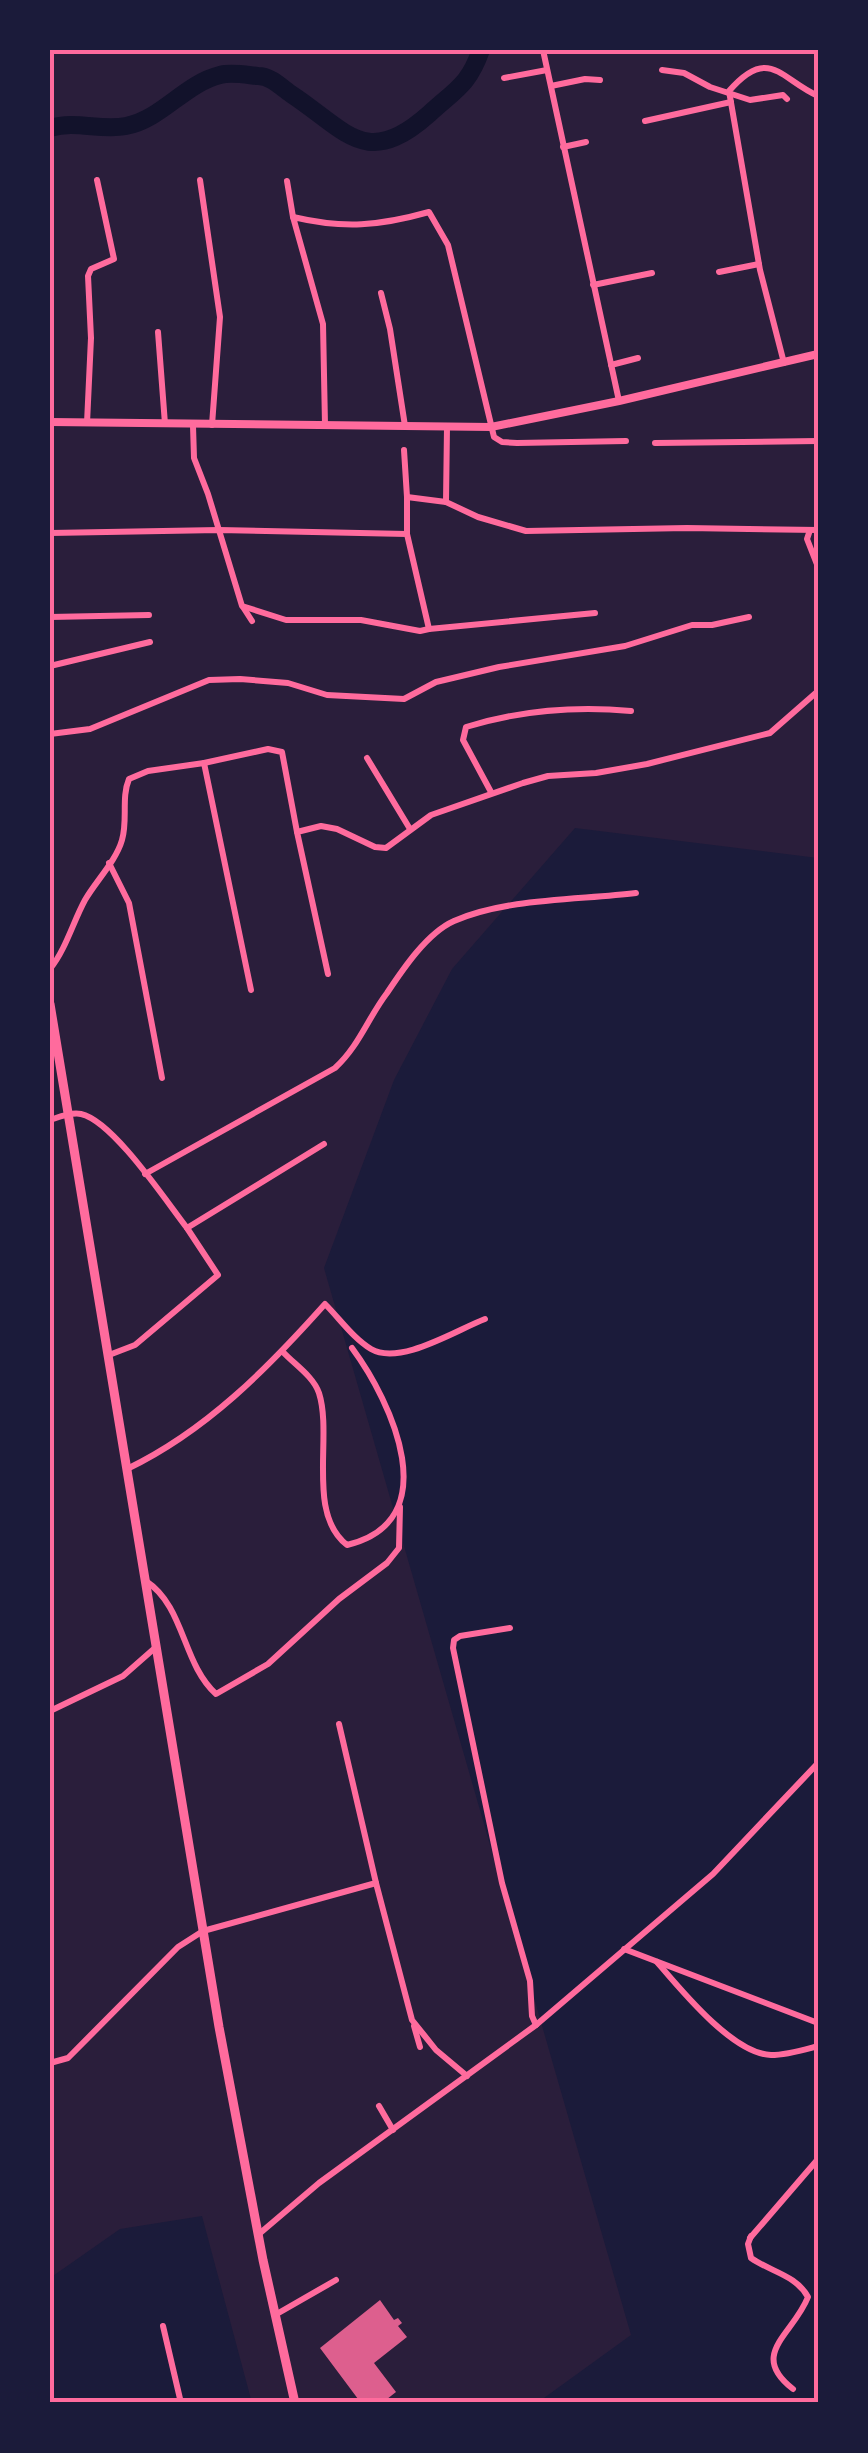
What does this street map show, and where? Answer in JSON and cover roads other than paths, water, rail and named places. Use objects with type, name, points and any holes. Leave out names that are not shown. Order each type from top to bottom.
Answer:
[{"type":"main road","points":[[50,1004],[204,1931],[258,2234],[294,2403]]},
{"type":"street","points":[[102,50],[162,50]]},
{"type":"street","points":[[543,50],[618,402]]},
{"type":"street","points":[[729,91],[743,75],[762,68],[787,74],[818,96]]},
{"type":"street","points":[[504,78],[547,70]]},
{"type":"street","points":[[662,70],[684,73],[710,88],[750,100],[783,95],[787,98]]},
{"type":"street","points":[[551,86],[600,80]]},
{"type":"street","points":[[729,91],[758,264],[784,362]]},
{"type":"street","points":[[645,122],[731,102]]},
{"type":"street","points":[[563,147],[586,142]]},
{"type":"street","points":[[87,424],[91,338],[88,276],[90,269],[114,259],[97,180]]},
{"type":"street","points":[[200,180],[220,317],[212,426]]},
{"type":"street","points":[[287,180],[293,217],[323,324],[324,425]]},
{"type":"street","points":[[293,217],[365,226],[429,212],[448,245],[494,437],[502,442],[626,441]]},
{"type":"street","points":[[718,272],[758,264]]},
{"type":"street","points":[[593,285],[652,273]]},
{"type":"street","points":[[381,292],[405,426]]},
{"type":"street","points":[[158,332],[165,425]]},
{"type":"street","points":[[50,422],[492,426],[618,402],[818,354]]},
{"type":"street","points":[[611,365],[638,358]]},
{"type":"street","points":[[193,426],[199,477],[242,606],[252,621]]},
{"type":"street","points":[[446,502],[447,427]]},
{"type":"street","points":[[655,443],[818,440]]},
{"type":"street","points":[[404,450],[406,534],[429,629]]},
{"type":"street","points":[[406,497],[446,502],[478,517],[526,531],[814,530]]},
{"type":"street","points":[[50,533],[219,530],[406,534]]},
{"type":"street","points":[[814,530],[808,539],[818,567]]},
{"type":"street","points":[[242,606],[286,620],[334,618],[391,628],[429,629],[595,614]]},
{"type":"street","points":[[50,617],[149,615]]},
{"type":"street","points":[[50,734],[90,730],[208,680],[240,678],[288,684],[327,695],[404,699],[436,682],[625,646],[692,625],[749,617]]},
{"type":"street","points":[[50,666],[150,642]]},
{"type":"street","points":[[297,832],[321,826],[337,828],[376,848],[386,848],[432,815],[491,792],[548,776],[613,770],[743,742],[776,731],[818,691]]},
{"type":"street","points":[[491,792],[463,740],[466,727],[561,709],[631,711]]},
{"type":"street","points":[[50,969],[60,956],[69,928],[124,835],[125,788],[129,779],[268,749],[282,752],[328,974]]},
{"type":"street","points":[[367,758],[410,828]]},
{"type":"street","points":[[204,763],[251,990]]},
{"type":"street","points":[[109,862],[129,903],[162,1078]]},
{"type":"street","points":[[145,1174],[335,1068],[358,1042],[386,994],[426,944],[454,921],[508,907],[636,893]]},
{"type":"street","points":[[50,1120],[81,1114],[99,1122],[188,1228],[218,1275],[135,1345],[108,1356]]},
{"type":"street","points":[[188,1228],[324,1144]]},
{"type":"street","points":[[128,1470],[196,1428],[282,1352],[325,1304],[375,1352],[401,1354],[485,1319]]},
{"type":"street","points":[[282,1352],[312,1380],[318,1391],[322,1408],[323,1494],[337,1537],[347,1545],[366,1540],[384,1526],[404,1494],[397,1432],[370,1372],[352,1348]]},
{"type":"street","points":[[145,1580],[167,1602],[205,1684],[216,1694],[268,1664],[339,1599],[387,1563],[399,1548],[400,1505]]},
{"type":"street","points":[[510,1628],[460,1636],[454,1640],[453,1648],[502,1883],[530,1982],[536,2025]]},
{"type":"street","points":[[50,1711],[123,1676],[156,1647]]},
{"type":"street","points":[[339,1724],[420,2047]]},
{"type":"street","points":[[258,2234],[319,2183],[536,2025],[713,1874],[818,1763]]},
{"type":"street","points":[[50,2063],[68,2058],[178,1947],[204,1931],[376,1883]]},
{"type":"street","points":[[624,1949],[818,2023]]},
{"type":"street","points":[[656,1960],[706,2014],[749,2051],[770,2055],[818,2046]]},
{"type":"street","points":[[412,2020],[436,2050],[466,2076]]},
{"type":"street","points":[[380,2106],[393,2130]]},
{"type":"street","points":[[793,2388],[778,2377],[771,2362],[808,2297],[802,2285],[751,2258],[748,2244],[818,2160]]},
{"type":"street","points":[[275,2315],[336,2280]]},
{"type":"street","points":[[164,2326],[181,2403]]},
{"type":"waterway","points":[[50,128],[126,126],[151,116],[207,79],[234,74],[272,80],[357,139],[389,140],[407,131],[460,86],[481,50]]}]
